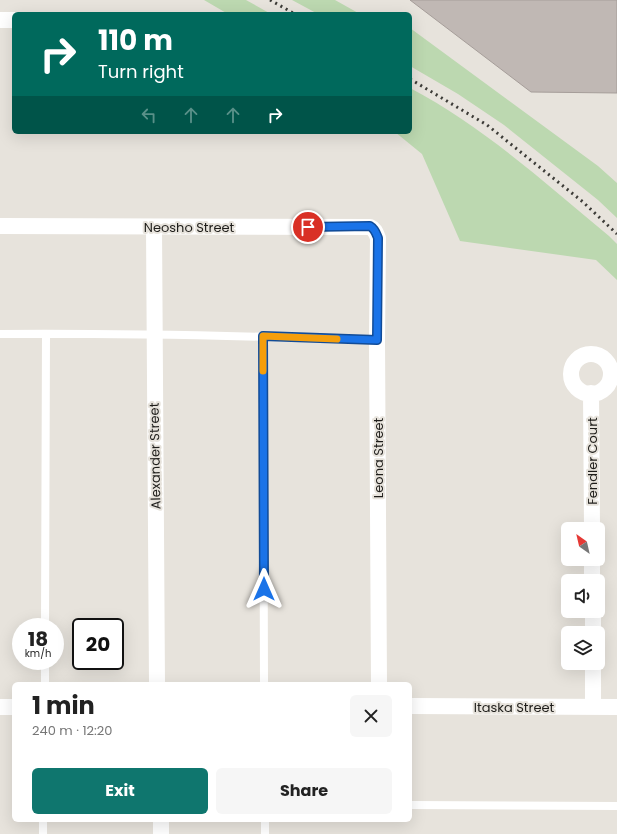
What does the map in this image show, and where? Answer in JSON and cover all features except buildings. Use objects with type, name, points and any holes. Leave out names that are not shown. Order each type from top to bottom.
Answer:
[{"type":"street","points":[[0,20],[12,20]]},
{"type":"street","name":"Neosho Street","points":[[0,226],[370,226],[376,232]]},
{"type":"street","name":"Alexander Street","points":[[154,227],[157,682]]},
{"type":"street","name":"Leona Street","points":[[376,232],[378,238],[377,340],[379,682]]},
{"type":"street","name":"Fendler Court","points":[[591,393],[592,522]]},
{"type":"street","points":[[593,670],[593,707]]},
{"type":"street","name":"Itaska Street","points":[[412,706],[617,707]]},
{"type":"street","points":[[0,707],[12,707]]},
{"type":"street","points":[[161,822],[161,834]]},
{"type":"lane","points":[[0,334],[154,334],[377,340]]},
{"type":"lane","points":[[45,618],[46,334]]},
{"type":"lane","points":[[263,336],[264,682]]},
{"type":"lane","points":[[45,670],[45,682]]},
{"type":"lane","points":[[412,805],[617,806]]},
{"type":"lane","points":[[43,822],[43,834]]},
{"type":"lane","points":[[264,822],[265,834]]},
{"type":"green space","points":[[204,0],[246,0],[267,12],[225,12]]},
{"type":"green space","points":[[292,0],[335,0],[356,12],[314,12]]},
{"type":"green space","points":[[412,29],[598,166],[617,183],[617,218],[598,200],[504,125],[458,94],[412,67]]},
{"type":"green space","points":[[412,89],[437,103],[489,138],[609,236],[617,244],[617,280],[596,260],[460,241],[422,154],[397,134],[412,134]]},
{"type":"railway","points":[[270,0],[291,12]]},
{"type":"railway","points":[[412,80],[487,125],[583,202],[617,234]]},
{"type":"slow traffic","points":[[263,371],[263,336],[337,339]]},
{"type":"route","points":[[264,589],[263,336],[377,340],[378,238],[376,232],[370,226],[308,227]]}]
